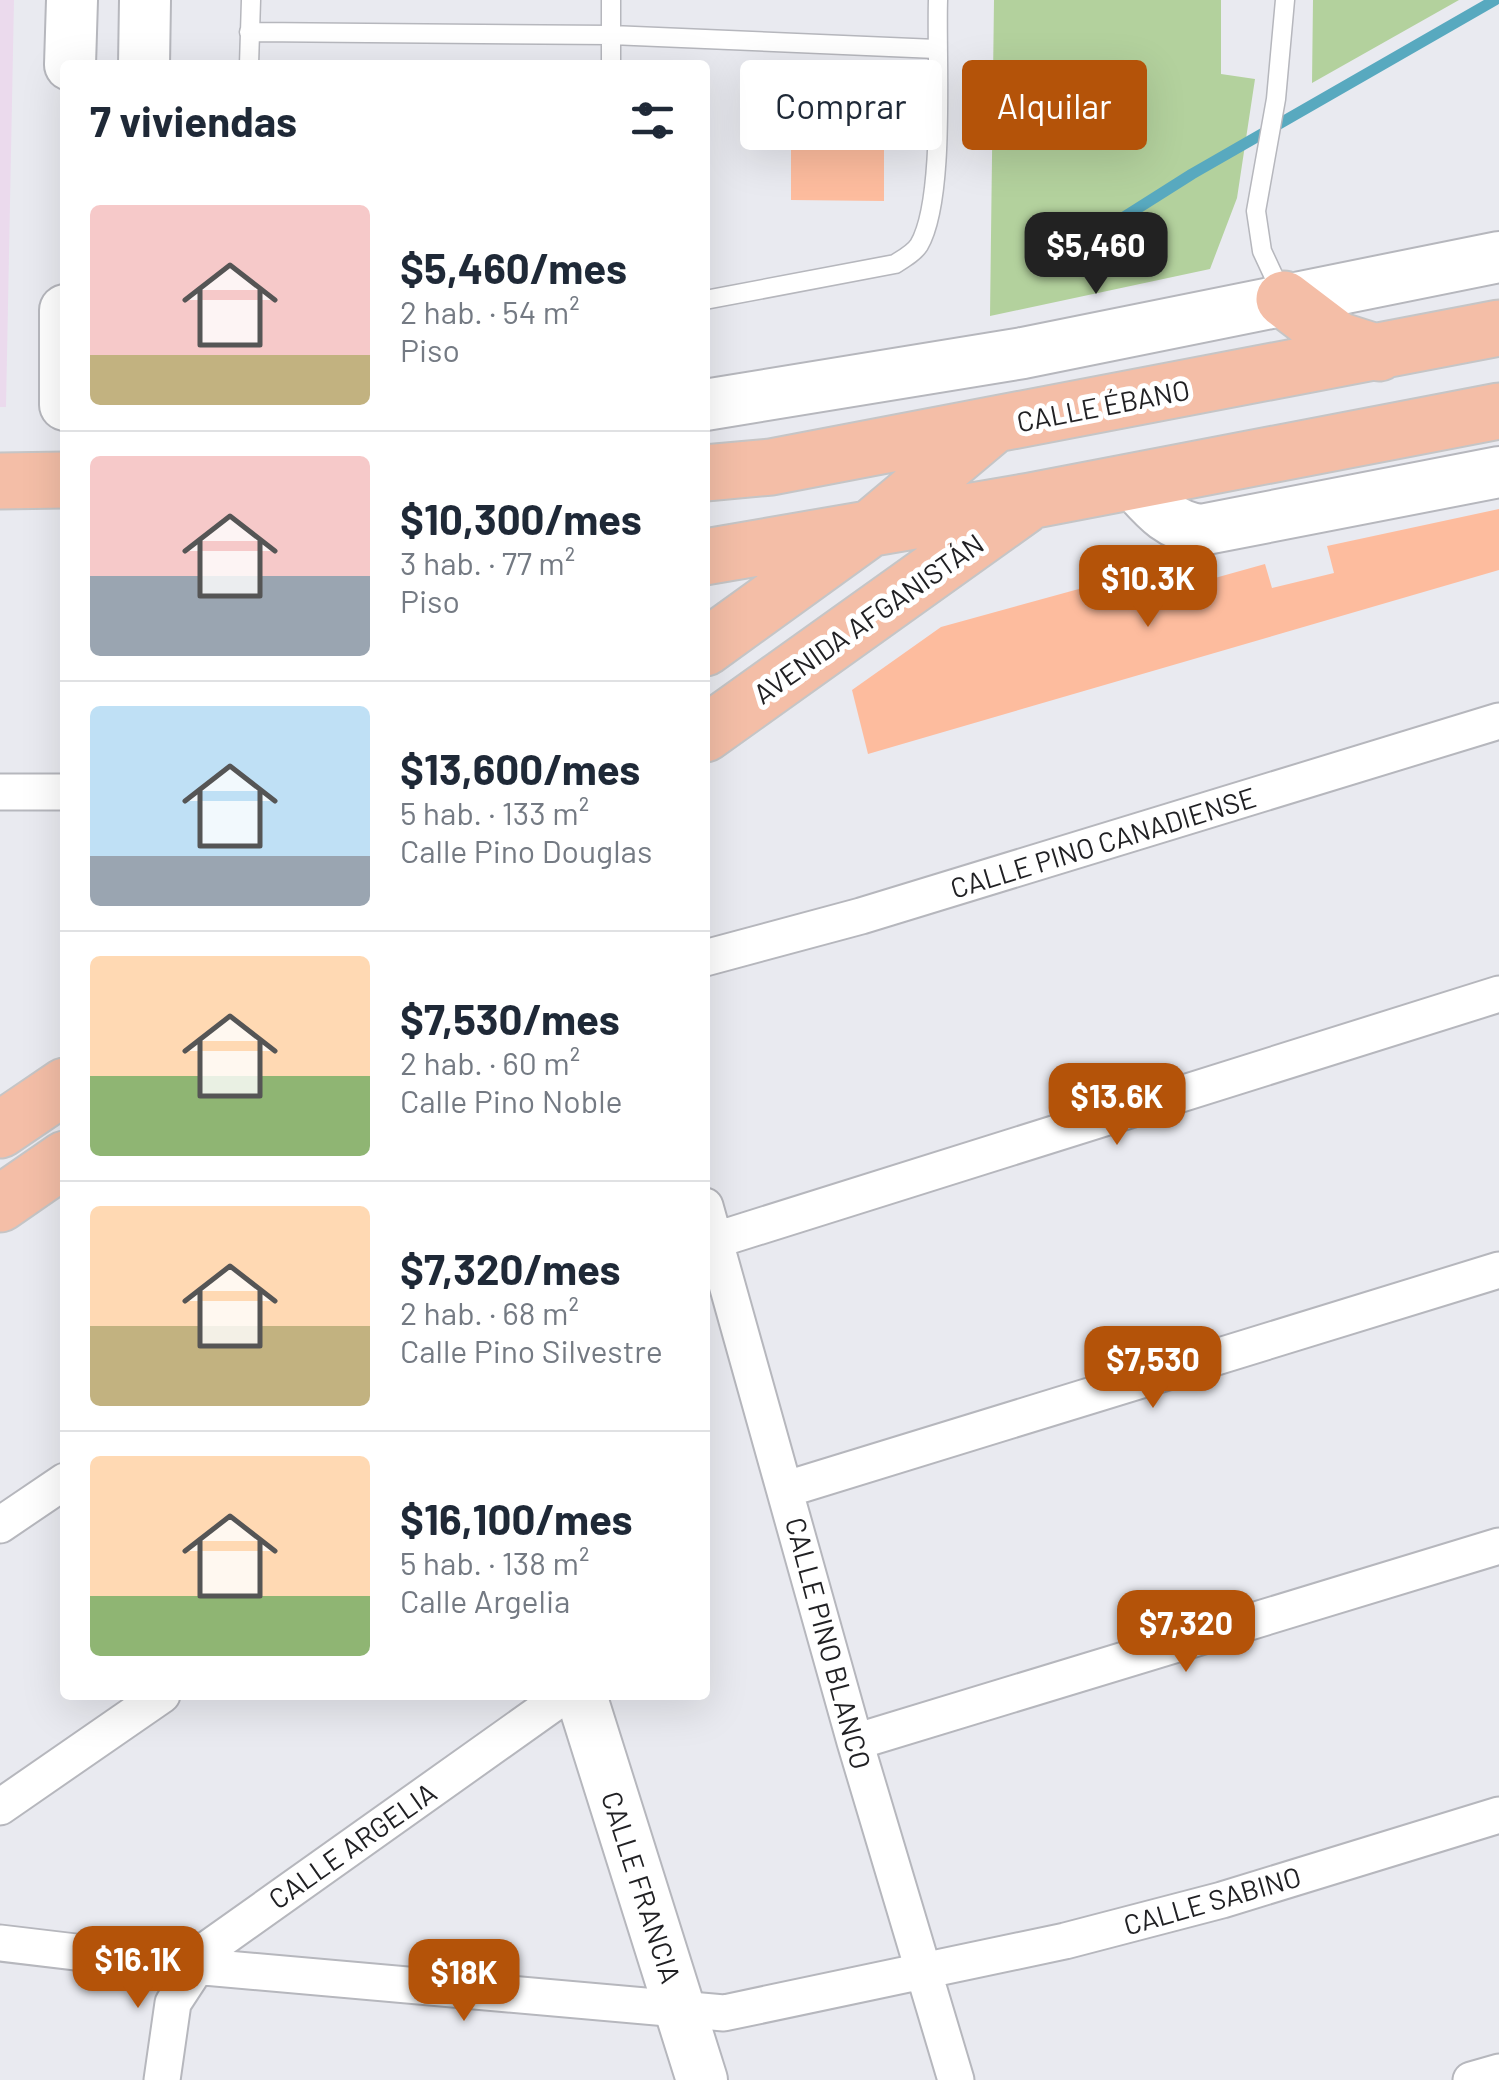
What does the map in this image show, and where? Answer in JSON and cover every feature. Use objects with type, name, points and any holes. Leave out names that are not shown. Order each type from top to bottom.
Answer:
[{"type":"main road","points":[[1284,299],[1338,340],[1379,352]]},
{"type":"main road","name":"CALLE ÉBANO","points":[[710,472],[771,468],[1499,328]]},
{"type":"main road","points":[[710,556],[1030,501],[1499,411]]},
{"type":"main road","points":[[714,636],[871,528],[992,427]]},
{"type":"main road","points":[[26,480],[60,507]]},
{"type":"main road","name":"AVENIDA AFGANISTÁN","points":[[710,730],[1030,501]]},
{"type":"main road","points":[[0,1130],[60,1089]]},
{"type":"main road","points":[[0,1204],[60,1162]]},
{"type":"street","points":[[70,60],[72,0]]},
{"type":"street","points":[[144,60],[145,0]]},
{"type":"street","points":[[710,405],[1023,353],[1499,256]]},
{"type":"street","points":[[1132,482],[1166,519],[1200,530],[1228,528],[1499,472]]},
{"type":"street","name":"CALLE PINO CANADIENSE","points":[[710,957],[862,916],[1499,720]]},
{"type":"street","points":[[0,792],[51,792]]},
{"type":"street","points":[[0,817],[51,792]]},
{"type":"street","points":[[716,1240],[1499,994]]},
{"type":"street","name":"CALLE PINO BLANCO","points":[[710,1221],[855,1742],[956,2080]]},
{"type":"street","points":[[787,1489],[1499,1270]]},
{"type":"street","points":[[0,1525],[60,1484]]},
{"type":"street","points":[[855,1742],[1499,1546]]},
{"type":"street","points":[[0,1807],[155,1700]]},
{"type":"street","name":"CALLE ARGELIA","points":[[162,2080],[173,2003],[193,1966],[238,1925],[558,1700]]},
{"type":"street","name":"CALLE FRANCIA","points":[[583,1700],[702,2080]]},
{"type":"street","name":"CALLE SABINO","points":[[0,1943],[193,1966],[724,2013],[765,2008],[1065,1942],[1222,1900],[1499,1815]]},
{"type":"street","points":[[1471,2080],[1499,2072]]},
{"type":"lane","points":[[248,60],[251,0]]},
{"type":"lane","points":[[611,0],[611,60]]},
{"type":"lane","points":[[710,299],[896,264],[918,248],[927,224],[934,172],[938,0]]},
{"type":"lane","points":[[1284,299],[1262,251],[1256,211],[1276,99],[1285,0]]},
{"type":"lane","points":[[250,32],[611,35],[936,49]]},
{"type":"shaded area","points":[[0,0],[14,0],[6,407],[0,407]]},
{"type":"green space","points":[[994,0],[1221,0],[1221,74],[1255,79],[1237,198],[1210,269],[990,316],[992,150],[1147,150],[1147,60],[993,60]]},
{"type":"green space","points":[[1313,0],[1459,0],[1312,83]]},
{"type":"building","points":[[791,150],[884,150],[884,201],[791,200]]},
{"type":"building","points":[[1499,509],[1499,570],[868,754],[852,690],[941,627],[1097,584],[1104,609],[1265,564],[1272,588],[1334,573],[1327,546]]},
{"type":"waterway","points":[[1045,267],[1192,174],[1495,0]]}]
